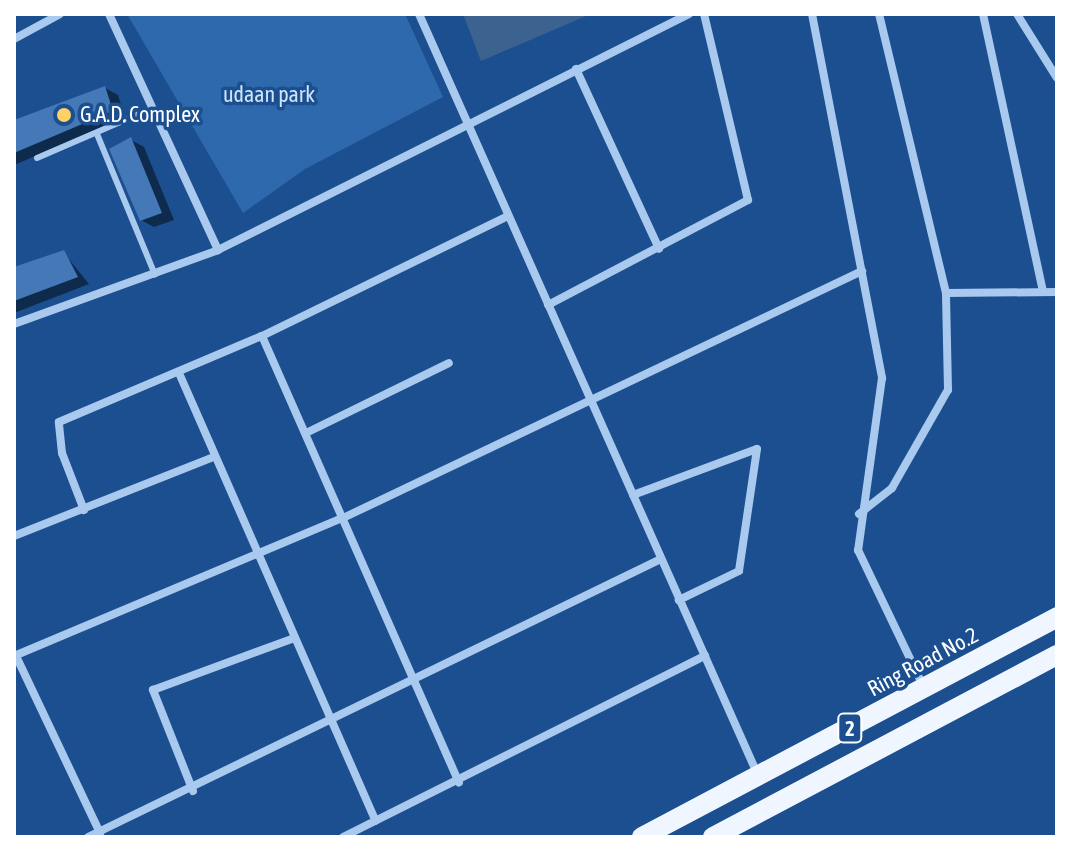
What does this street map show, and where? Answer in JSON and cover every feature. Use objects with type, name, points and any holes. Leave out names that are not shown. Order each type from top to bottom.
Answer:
[{"type":"main road","name":"Ring Road No.2","points":[[642,837],[1057,617]]},
{"type":"main road","name":"2","points":[[713,837],[1057,655]]},
{"type":"street","points":[[14,39],[60,14]]},
{"type":"street","points":[[109,14],[150,109],[218,250]]},
{"type":"street","points":[[419,14],[758,776]]},
{"type":"street","points":[[14,324],[218,250],[466,122],[687,14]]},
{"type":"street","points":[[548,305],[748,200],[704,14]]},
{"type":"street","points":[[812,14],[882,378],[858,515],[858,550],[925,688]]},
{"type":"street","points":[[858,515],[892,488],[948,390],[946,293],[879,14]]},
{"type":"street","points":[[983,14],[1043,292]]},
{"type":"street","points":[[1017,14],[1057,78]]},
{"type":"street","points":[[576,69],[659,249]]},
{"type":"street","points":[[84,510],[62,453],[59,422],[262,336],[508,216]]},
{"type":"street","points":[[100,833],[15,656],[343,518],[862,271]]},
{"type":"street","points":[[946,293],[1057,292]]},
{"type":"street","points":[[262,336],[459,783]]},
{"type":"street","points":[[306,433],[449,363]]},
{"type":"street","points":[[179,373],[376,821]]},
{"type":"street","points":[[633,495],[757,449],[739,571],[679,600]]},
{"type":"street","points":[[14,536],[214,457]]},
{"type":"street","points":[[88,837],[193,791],[661,559]]},
{"type":"street","points":[[193,791],[153,690],[294,638]]},
{"type":"street","points":[[343,837],[459,783],[705,656]]},
{"type":"lane","points":[[37,158],[150,109]]},
{"type":"lane","points":[[97,134],[155,275]]},
{"type":"green space","name":"udaan park","points":[[127,14],[405,14],[443,97],[305,169],[243,213]]},
{"type":"shaded area","points":[[463,14],[586,14],[586,16],[481,61]]},
{"type":"building","name":"G.A.D. Complex","points":[[105,86],[113,111],[14,153],[14,120]]},
{"type":"building","points":[[131,137],[162,213],[140,221],[109,149]]},
{"type":"building","points":[[64,250],[78,277],[14,301],[14,267]]},
{"type":"place","name":"G.A.D. Complex","points":[[64,115]]}]
